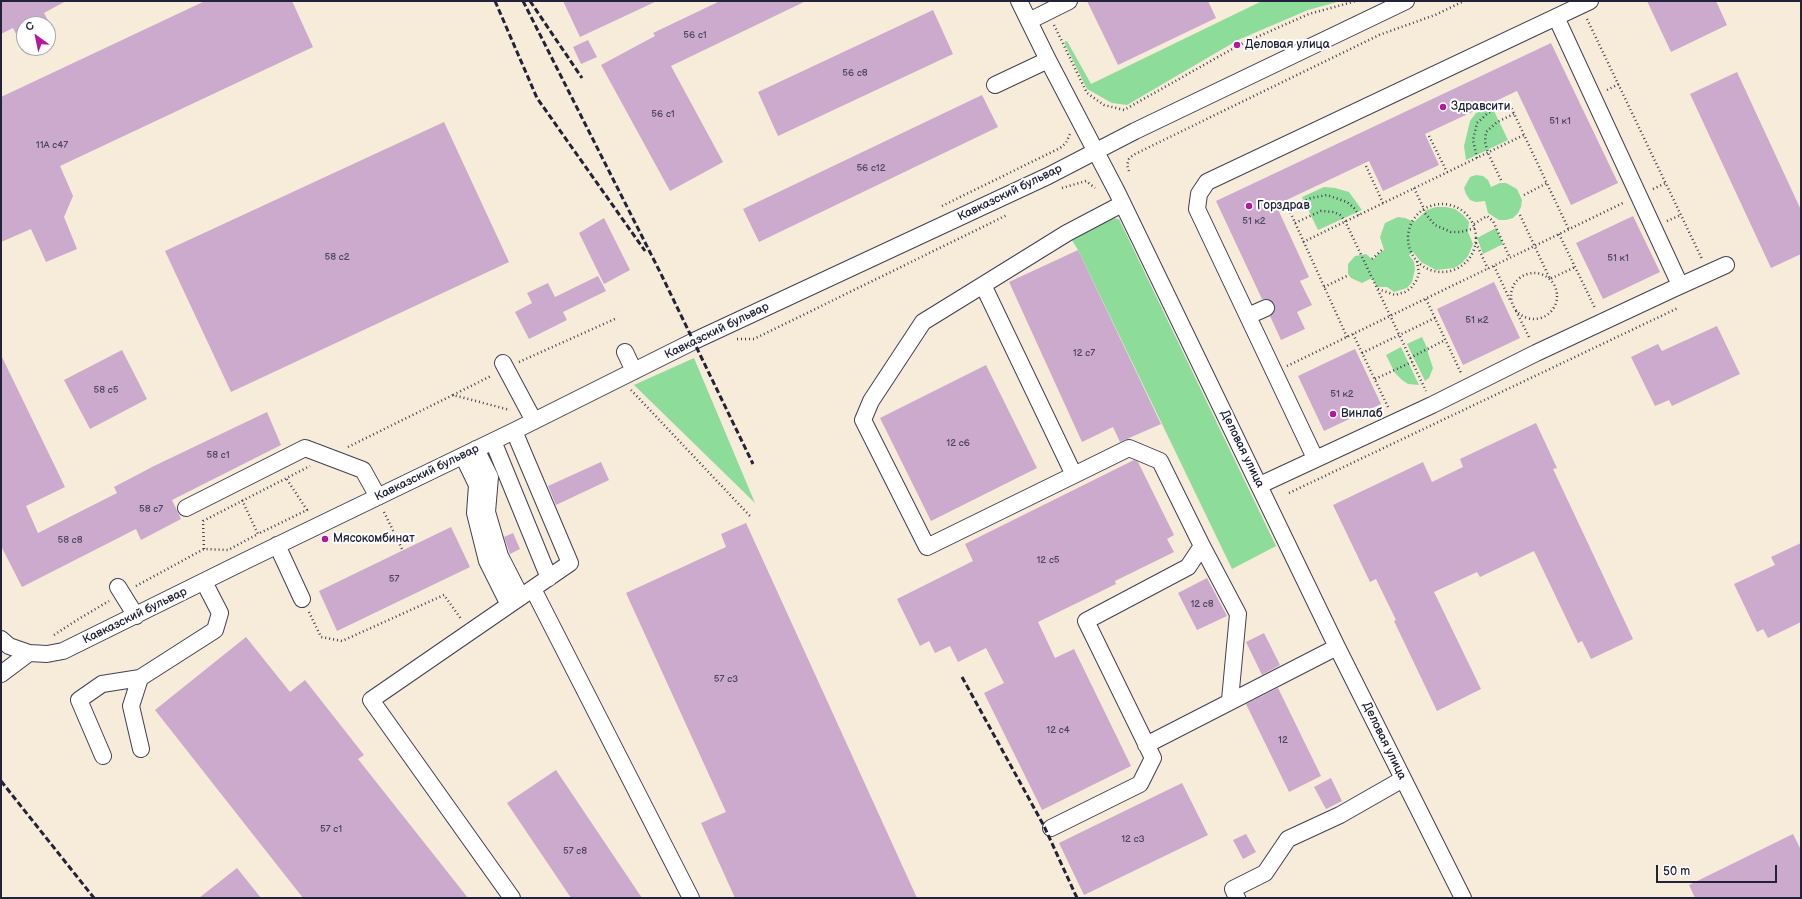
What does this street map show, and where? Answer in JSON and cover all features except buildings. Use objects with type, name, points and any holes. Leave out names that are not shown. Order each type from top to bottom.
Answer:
[{"type":"street","name":"Деловая улица","points":[[1019,1],[1122,204],[1260,485],[1337,647],[1463,898]]},
{"type":"street","points":[[1029,21],[1069,1]]},
{"type":"street","name":"Кавказский бульвар","points":[[1,639],[9,646],[28,653],[47,654],[63,651],[277,545],[380,503],[470,452],[504,436],[531,414],[634,371],[694,341],[1048,176],[1095,151],[1406,1]]},
{"type":"street","points":[[1315,458],[1281,368],[1250,320],[1197,209],[1199,194],[1207,182],[1559,24],[1586,9]]},
{"type":"street","points":[[1559,24],[1680,285]]},
{"type":"street","points":[[995,85],[1048,60]]},
{"type":"street","points":[[1122,204],[1067,233],[923,322],[871,401],[863,420],[926,547],[1129,448],[1160,461],[1238,614],[1230,700]]},
{"type":"street","points":[[1260,485],[1315,458],[1432,405],[1536,353],[1680,285],[1726,265]]},
{"type":"street","points":[[983,285],[1074,475]]},
{"type":"street","points":[[1250,320],[1268,311]]},
{"type":"street","points":[[625,352],[634,371]]},
{"type":"street","points":[[504,366],[531,414]]},
{"type":"street","points":[[504,436],[537,476],[570,564],[371,700],[512,898]]},
{"type":"street","points":[[504,436],[555,574]]},
{"type":"street","points":[[186,508],[305,448],[363,470],[380,503]]},
{"type":"street","points":[[470,452],[477,485],[475,513],[487,561],[521,597],[691,898]]},
{"type":"street","points":[[277,545],[302,599]]},
{"type":"street","points":[[1051,828],[1140,784],[1153,758],[1086,621],[1188,567],[1202,546]]},
{"type":"street","points":[[102,756],[79,700],[102,684],[140,678],[215,630],[220,613],[204,582]]},
{"type":"street","points":[[120,590],[136,616]]},
{"type":"street","points":[[1146,745],[1230,700],[1337,647]]},
{"type":"street","points":[[1,674],[28,653]]},
{"type":"street","points":[[140,678],[131,706],[141,749]]},
{"type":"street","points":[[1237,898],[1233,889],[1265,873],[1288,839],[1340,815],[1403,779]]},
{"type":"path","points":[[1048,12],[1081,83],[1087,92],[1104,105],[1124,110],[1241,44],[1309,14],[1356,1]]},
{"type":"path","points":[[1129,171],[1127,165],[1129,159],[1133,155],[1379,35],[1435,15],[1464,1]]},
{"type":"path","points":[[1559,24],[1586,9],[1702,260]]},
{"type":"path","points":[[1477,158],[1473,140],[1478,124],[1488,113],[1509,103],[1569,230]]},
{"type":"path","points":[[1501,180],[1488,153],[1485,142],[1486,132],[1497,122],[1514,114]]},
{"type":"path","points":[[1043,156],[1060,148],[1066,143],[1070,130]]},
{"type":"path","points":[[1304,242],[1524,135]]},
{"type":"path","points":[[1429,136],[1447,172]]},
{"type":"path","points":[[1366,166],[1383,203]]},
{"type":"path","points":[[1059,189],[1086,181],[1095,188]]},
{"type":"path","points":[[1524,195],[1547,183]]},
{"type":"path","points":[[1281,368],[1666,183]]},
{"type":"path","points":[[1414,188],[1424,212],[1435,225],[1443,229],[1461,232],[1475,228]]},
{"type":"path","points":[[1288,209],[1311,198],[1327,195],[1347,202],[1359,215]]},
{"type":"path","points":[[1377,289],[1395,295],[1405,292],[1416,282],[1419,274],[1417,261],[1408,245],[1409,226],[1413,218],[1424,209],[1436,204],[1454,206],[1466,213],[1474,224],[1476,242],[1488,269]]},
{"type":"path","points":[[1287,205],[1347,337]]},
{"type":"path","points":[[1295,223],[1321,211],[1334,212],[1340,215],[1345,221],[1439,422]]},
{"type":"path","points":[[1520,215],[1550,279],[1554,285],[1556,299],[1549,313],[1543,317],[1528,318],[1521,315],[1512,305],[1511,292],[1513,285],[1522,276],[1536,273],[1550,279],[1575,267]]},
{"type":"path","points":[[1474,224],[1487,216],[1493,221],[1510,258]]},
{"type":"path","points":[[1559,234],[1602,323]]},
{"type":"path","points":[[1417,261],[1432,271],[1449,272],[1457,269],[1470,258],[1476,242]]},
{"type":"path","points":[[1372,259],[1383,249]]},
{"type":"path","points":[[1494,266],[1536,353]]},
{"type":"path","points":[[1324,287],[1349,275]]},
{"type":"path","points":[[1426,299],[1461,373]]},
{"type":"path","points":[[1289,493],[1678,308]]},
{"type":"path","points":[[204,549],[203,521],[329,456],[453,395],[504,366],[617,318]]},
{"type":"path","points":[[1362,353],[1435,318]]},
{"type":"path","points":[[1353,334],[1388,407]]},
{"type":"path","points":[[1410,358],[1446,340]]},
{"type":"path","points":[[1281,368],[1284,358]]},
{"type":"path","points":[[1375,379],[1412,362]]},
{"type":"path","points":[[628,387],[750,516]]},
{"type":"path","points":[[453,395],[517,412],[531,414]]},
{"type":"path","points":[[77,620],[120,590],[204,549],[228,550],[307,510],[276,462]]},
{"type":"path","points":[[234,483],[258,534]]},
{"type":"path","points":[[380,503],[403,551]]},
{"type":"path","points":[[302,599],[321,636],[342,642],[444,594],[470,632]]},
{"type":"green space","points":[[1262,1],[1341,1],[1308,10],[1238,40],[1127,105],[1112,103],[1087,89],[1064,42],[1067,41],[1091,84]]},
{"type":"green space","points":[[1487,109],[1493,109],[1508,140],[1466,160],[1464,146],[1470,121],[1476,113]]},
{"type":"green space","points":[[1476,175],[1483,176],[1488,180],[1491,187],[1500,183],[1506,183],[1517,189],[1522,200],[1518,213],[1513,218],[1499,220],[1488,213],[1485,201],[1476,202],[1470,200],[1464,188],[1470,177]]},
{"type":"green space","points":[[1324,187],[1349,192],[1362,210],[1318,230],[1302,197]]},
{"type":"green space","points":[[1436,207],[1455,209],[1469,222],[1468,232],[1473,244],[1468,256],[1462,263],[1454,268],[1436,270],[1421,262],[1413,252],[1409,255],[1414,262],[1415,269],[1412,282],[1407,288],[1394,292],[1387,287],[1377,287],[1372,278],[1362,283],[1351,278],[1348,274],[1348,264],[1355,256],[1366,254],[1373,260],[1384,250],[1380,237],[1385,223],[1398,217],[1414,222],[1427,210]]},
{"type":"green space","points":[[1106,217],[1119,219],[1276,546],[1232,569],[1078,250],[1070,237]]},
{"type":"green space","points":[[1496,228],[1503,244],[1483,254],[1477,238]]},
{"type":"green space","points":[[1422,337],[1428,350],[1433,368],[1429,378],[1425,381],[1407,344]]},
{"type":"green space","points":[[1401,347],[1419,385],[1408,384],[1402,380],[1395,373],[1386,355]]},
{"type":"green space","points":[[694,358],[755,503],[634,385]]},
{"type":"railway","points":[[495,1],[537,98],[645,251]]},
{"type":"railway","points":[[523,1],[661,274],[753,464]]},
{"type":"railway","points":[[530,1],[582,78]]},
{"type":"railway","points":[[962,677],[1044,826],[1077,898]]},
{"type":"railway","points":[[1,781],[94,898]]},
{"type":"place","name":"Деловая улица","points":[[1237,45]]},
{"type":"place","name":"Здравсити","points":[[1443,107]]},
{"type":"place","name":"Горздрав","points":[[1249,206]]},
{"type":"place","name":"Винлаб","points":[[1333,414]]},
{"type":"place","name":"Мясокомбинат","points":[[325,539]]}]
